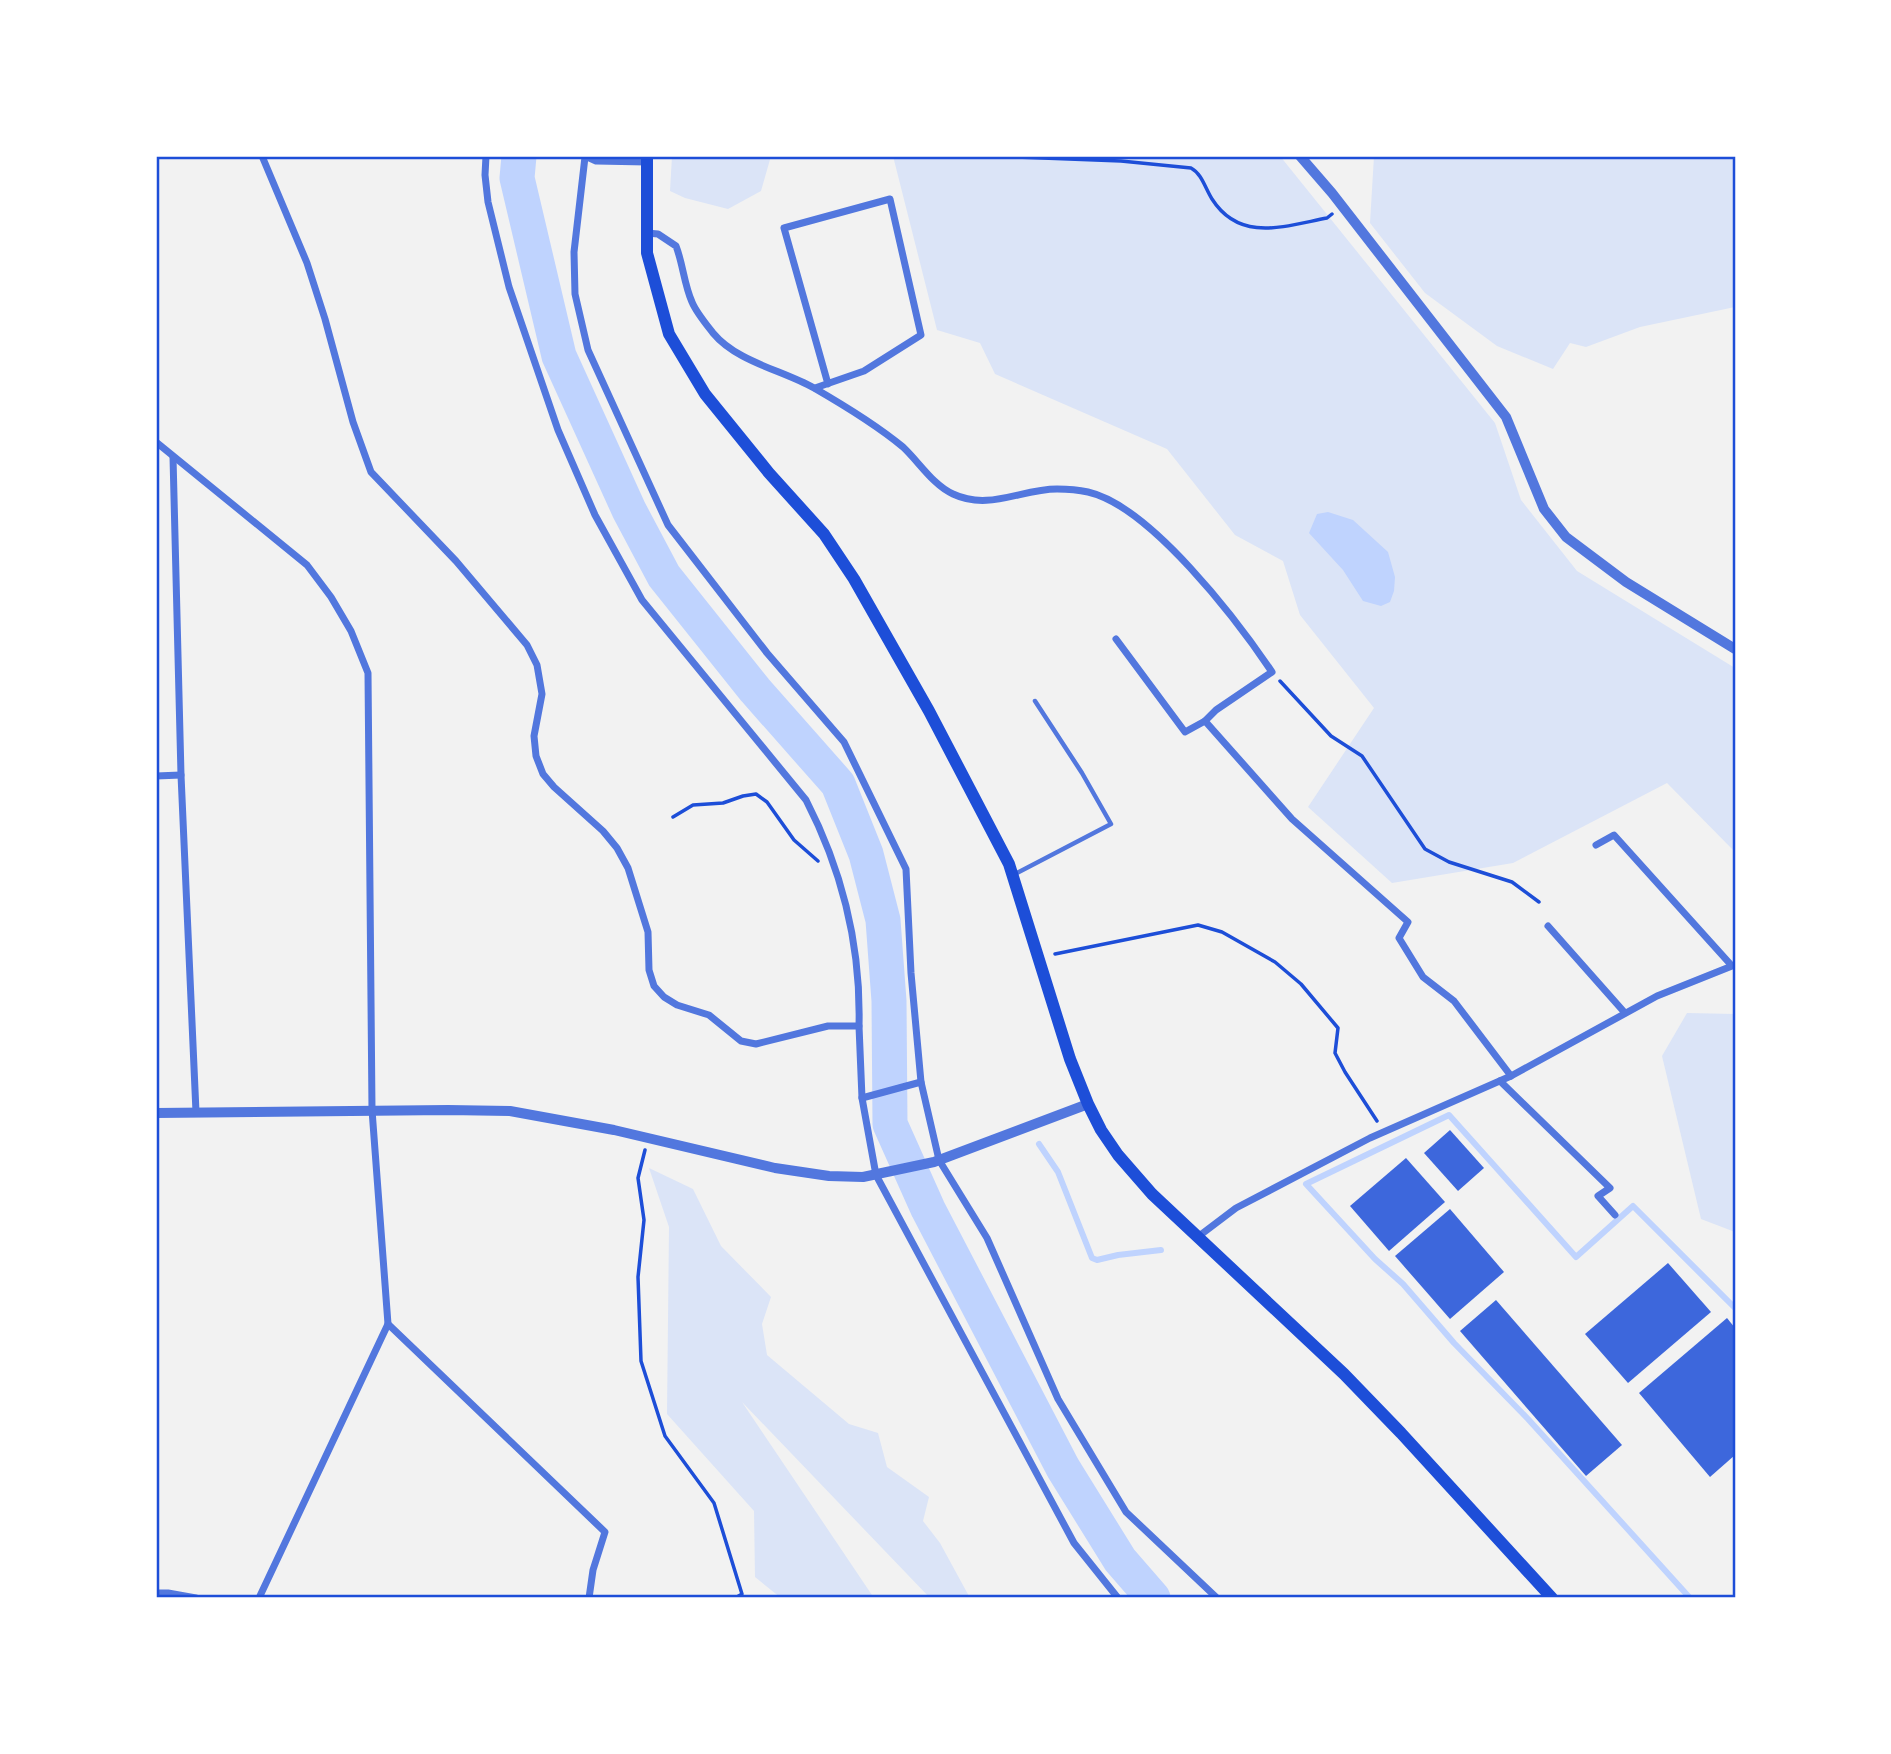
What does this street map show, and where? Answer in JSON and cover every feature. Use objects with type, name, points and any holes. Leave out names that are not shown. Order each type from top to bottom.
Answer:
[{"type":"main road","points":[[647,159],[647,253],[669,334],[705,394],[769,473],[824,534],[854,579],[941,734],[1013,876],[1070,1059],[1101,1130],[1131,1171],[1354,1384],[1552,1598]]},
{"type":"street","points":[[262,156],[307,263],[371,472],[457,561],[527,645],[537,665],[542,694],[534,736],[536,756],[544,774],[554,787],[603,831],[628,867],[648,932],[649,970],[654,985],[664,997],[677,1005],[709,1015],[741,1041],[756,1044],[828,1026],[859,1026]]},
{"type":"street","points":[[486,156],[488,202],[509,287],[558,430],[595,515],[642,600],[807,800],[825,836],[846,906],[856,961],[862,1098],[882,1174],[1074,1543],[1118,1598]]},
{"type":"street","points":[[647,159],[609,162],[585,156],[574,252],[575,294],[587,350],[668,525],[767,653],[844,742],[906,869],[911,973],[921,1082],[937,1161],[987,1238],[1058,1399],[1126,1512],[1217,1598]]},
{"type":"street","points":[[1300,156],[1506,417],[1544,509],[1566,537],[1626,582],[1735,649]]},
{"type":"street","points":[[815,388],[828,384],[864,371],[921,335],[890,199],[784,228],[828,384]]},
{"type":"street","points":[[647,233],[658,234],[676,246],[692,303],[712,332],[726,346],[815,388],[900,446],[939,485],[954,495],[986,502],[1012,498],[1032,491],[1057,489],[1090,492],[1137,518],[1170,547],[1204,583],[1249,638],[1272,672],[1216,710],[1205,721],[1185,732],[1116,639]]},
{"type":"street","points":[[156,442],[307,565],[344,620],[368,673],[372,1110],[388,1324],[259,1598]]},
{"type":"street","points":[[173,457],[181,775],[197,1112]]},
{"type":"street","points":[[1205,721],[1292,819],[1408,922],[1399,938],[1423,976],[1454,1001],[1511,1076]]},
{"type":"street","points":[[156,776],[181,775]]},
{"type":"street","points":[[1199,1236],[1236,1208],[1382,1132],[1511,1076],[1657,996],[1732,966],[1614,835],[1596,845]]},
{"type":"street","points":[[1548,926],[1625,1013]]},
{"type":"street","points":[[1500,1080],[1610,1188],[1598,1196],[1615,1215]]},
{"type":"street","points":[[862,1098],[921,1082]]},
{"type":"street","points":[[156,1113],[510,1111],[649,1137],[775,1168],[863,1178],[937,1161],[1088,1104]]},
{"type":"street","points":[[388,1324],[605,1532],[593,1570],[589,1598]]},
{"type":"street","points":[[156,1594],[168,1593],[196,1598]]},
{"type":"lane","points":[[1013,876],[1111,824],[1082,773],[1035,701]]},
{"type":"path","points":[[943,156],[991,156],[1191,167],[1198,171],[1218,208],[1252,229],[1265,230],[1326,218],[1342,206]]},
{"type":"path","points":[[1272,672],[1331,736],[1363,757],[1425,849],[1449,862],[1512,882],[1539,902]]},
{"type":"path","points":[[673,817],[693,805],[723,803],[756,794],[767,802],[794,839],[825,869]]},
{"type":"path","points":[[1039,958],[1198,925],[1233,938],[1275,962],[1301,984],[1338,1028],[1335,1053],[1382,1132]]},
{"type":"path","points":[[649,1137],[638,1178],[644,1220],[638,1277],[641,1361],[665,1436],[714,1503],[742,1594],[735,1598]]},
{"type":"shaded area","points":[[672,156],[771,156],[761,191],[728,209],[685,198],[670,191]]},
{"type":"shaded area","points":[[893,156],[1280,156],[1495,423],[1521,500],[1577,571],[1735,668],[1735,852],[1667,783],[1513,863],[1392,883],[1308,807],[1374,708],[1300,615],[1283,561],[1235,535],[1167,449],[995,374],[980,343],[937,330]]},
{"type":"shaded area","points":[[1374,156],[1735,156],[1735,307],[1640,327],[1586,347],[1570,343],[1553,369],[1497,346],[1425,293],[1370,223]]},
{"type":"shaded area","points":[[1687,1013],[1735,1014],[1735,1232],[1701,1219],[1662,1056]]},
{"type":"shaded area","points":[[649,1168],[693,1189],[721,1246],[771,1297],[762,1324],[767,1355],[849,1424],[878,1433],[887,1467],[929,1497],[923,1521],[940,1543],[970,1598],[930,1598],[742,1402],[874,1598],[781,1598],[755,1577],[754,1511],[667,1414],[669,1227]]},
{"type":"water","points":[[1328,512],[1353,520],[1388,552],[1395,577],[1390,602],[1381,606],[1363,601],[1343,570],[1309,533],[1317,514]]},
{"type":"building","points":[[1450,1130],[1484,1168],[1458,1191],[1424,1153]]},
{"type":"building","points":[[1406,1158],[1445,1202],[1389,1251],[1350,1206]]},
{"type":"building","points":[[1450,1209],[1504,1272],[1450,1319],[1395,1256]]},
{"type":"building","points":[[1668,1263],[1711,1312],[1628,1383],[1585,1334]]},
{"type":"building","points":[[1496,1300],[1622,1445],[1586,1476],[1460,1331]]},
{"type":"building","points":[[1727,1318],[1735,1328],[1735,1455],[1710,1477],[1639,1393]]},
{"type":"waterway","points":[[519,156],[517,178],[559,356],[629,510],[664,576],[755,690],[838,784],[866,854],[883,920],[889,1001],[890,1124],[928,1209],[1063,1468],[1120,1560],[1153,1598]]},
{"type":"waterway","points":[[1690,1598],[1528,1419],[1454,1343],[1403,1284],[1375,1259],[1306,1184],[1449,1115],[1576,1257],[1633,1206],[1735,1308]]},
{"type":"waterway","points":[[1039,1144],[1058,1172],[1092,1258],[1097,1260],[1161,1250]]}]
